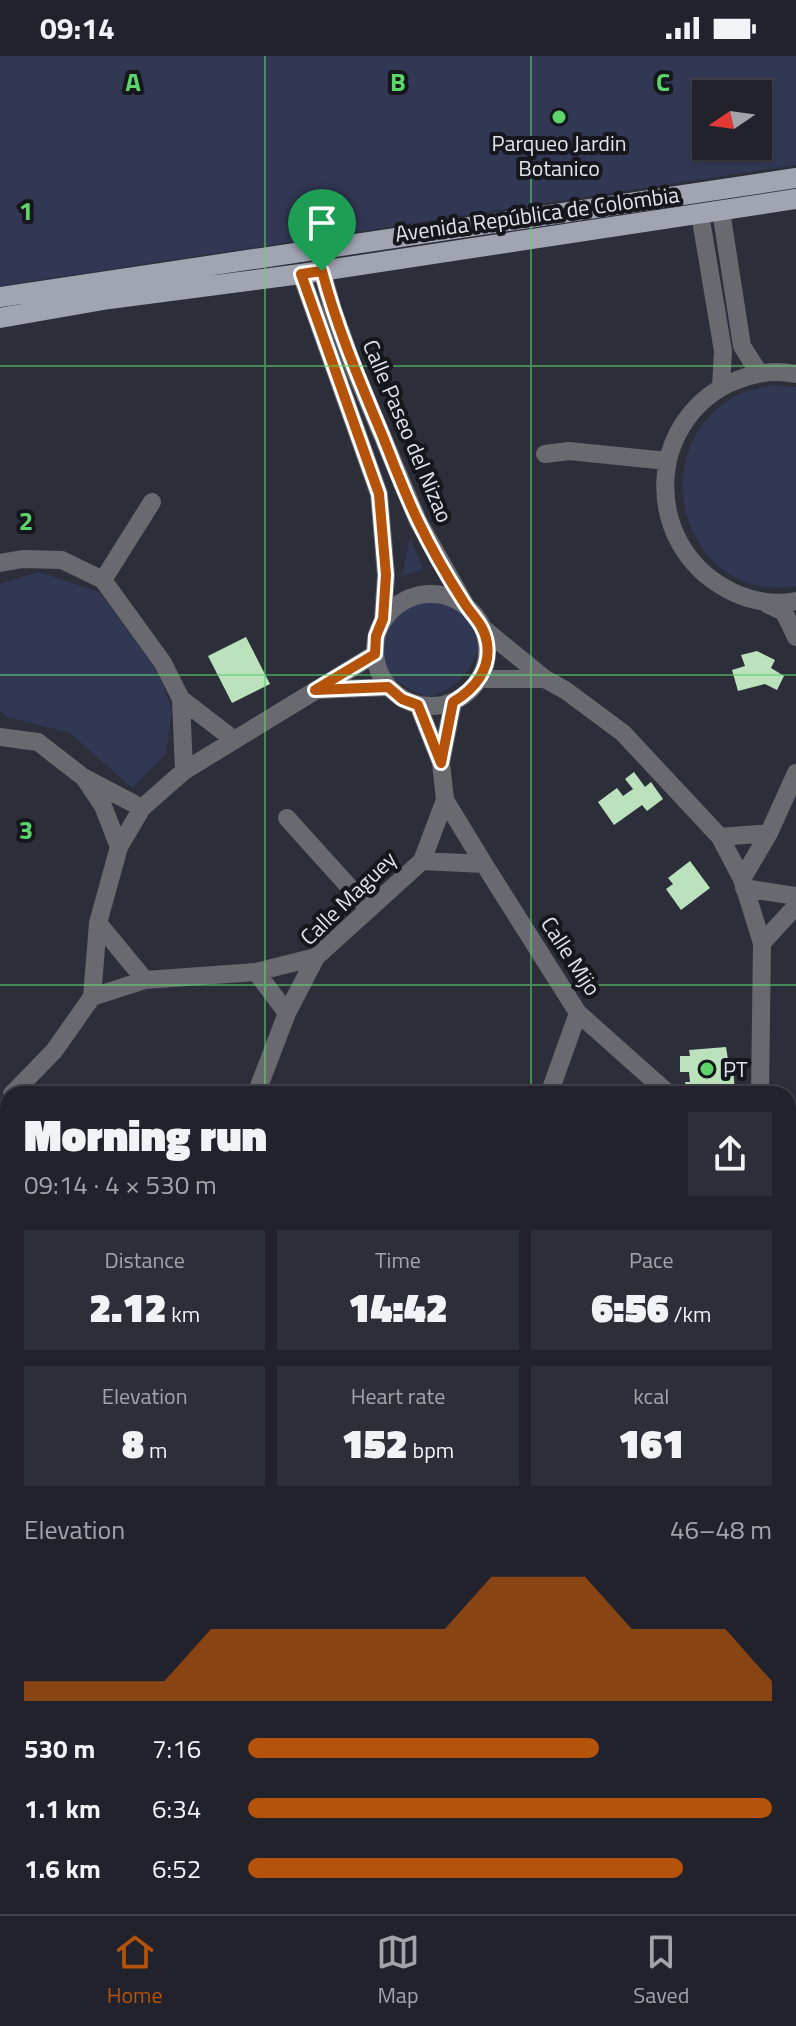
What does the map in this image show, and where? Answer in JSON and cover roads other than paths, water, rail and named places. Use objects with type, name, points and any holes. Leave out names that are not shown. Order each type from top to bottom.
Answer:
[{"type":"main road","name":"Avenida República de Colombia","points":[[0,297],[796,178]]},
{"type":"main road","name":"Avenida República de Colombia","points":[[0,318],[109,299],[322,271],[796,199]]},
{"type":"street","points":[[710,213],[742,346],[759,373]]},
{"type":"street","points":[[710,213],[723,351],[721,387]]},
{"type":"street","name":"Calle Paseo del Nizao","points":[[322,271],[355,371],[418,521],[465,604]]},
{"type":"street","name":"Calle Paseo del Nizao","points":[[301,274],[379,494],[386,575],[383,619]]},
{"type":"street","points":[[796,374],[759,373],[721,387],[697,407],[678,432],[667,461],[664,488],[668,515],[677,540],[692,563],[712,581],[735,594],[784,612],[796,637]]},
{"type":"street","points":[[545,454],[569,451],[667,461]]},
{"type":"street","points":[[103,580],[152,502]]},
{"type":"street","points":[[0,563],[23,559],[62,560],[103,580],[163,663],[181,699],[184,771]]},
{"type":"street","points":[[484,629],[486,663],[480,679],[468,693],[453,702],[436,707],[402,699],[388,687],[379,671],[375,654],[376,636],[383,619],[395,606],[412,596],[431,593],[465,604],[484,629],[545,679],[623,733],[720,837],[743,884],[762,943],[755,1086]]},
{"type":"street","points":[[761,602],[796,601]]},
{"type":"street","points":[[20,1086],[54,1051],[92,997],[98,923],[119,847],[142,808],[184,771],[375,654]]},
{"type":"street","points":[[480,679],[545,679]]},
{"type":"street","points":[[315,690],[388,687]]},
{"type":"street","points":[[181,699],[233,739]]},
{"type":"street","name":"Calle Maguey","points":[[441,763],[453,702]]},
{"type":"street","name":"Calle Maguey","points":[[418,705],[441,763],[445,800],[484,864]]},
{"type":"street","points":[[1,739],[38,742],[83,777],[142,808]]},
{"type":"street","points":[[743,884],[796,773]]},
{"type":"street","points":[[83,777],[103,806],[119,847]]},
{"type":"street","name":"Calle Maguey","points":[[259,1086],[287,1013],[316,957],[422,861],[445,800]]},
{"type":"street","points":[[287,818],[369,909]]},
{"type":"street","points":[[720,837],[769,833]]},
{"type":"street","name":"Calle Maguey","points":[[422,861],[484,864]]},
{"type":"street","name":"Calle Mijo","points":[[484,864],[578,1013],[660,1086]]},
{"type":"street","points":[[743,884],[796,896]]},
{"type":"street","points":[[762,943],[796,906]]},
{"type":"street","points":[[98,923],[145,980]]},
{"type":"street","points":[[92,997],[145,980],[256,972],[316,957]]},
{"type":"street","points":[[256,972],[287,1013]]},
{"type":"street","points":[[552,1086],[578,1013]]},
{"type":"place","name":"Parqueo Jardin Botanico","points":[[559,117]]},
{"type":"place","name":"PT","points":[[707,1069]]}]
